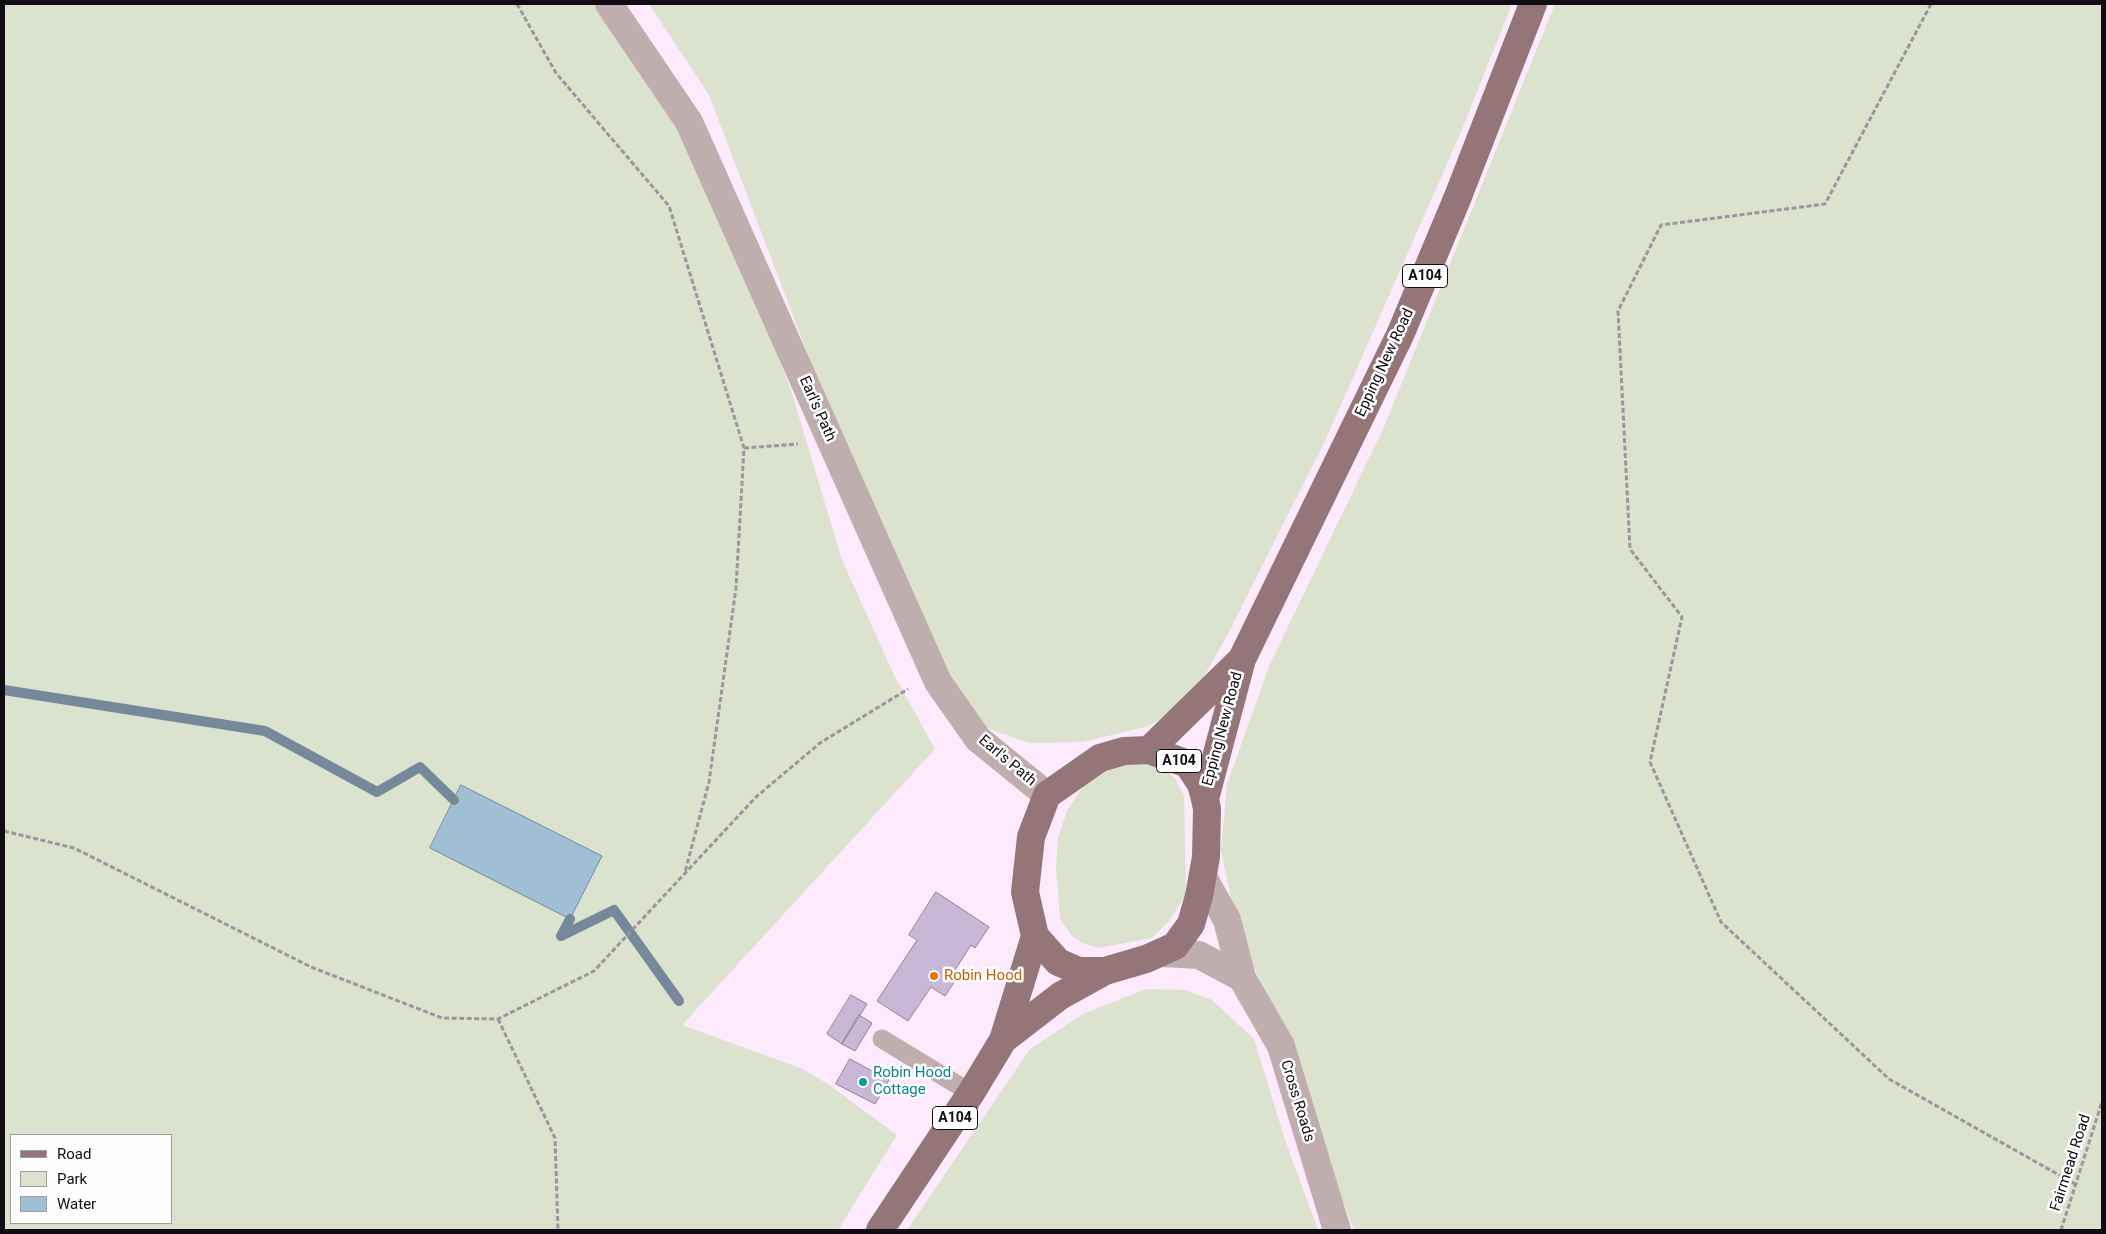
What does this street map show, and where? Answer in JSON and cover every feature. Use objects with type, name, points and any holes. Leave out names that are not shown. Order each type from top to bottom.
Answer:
[{"type":"main road","name":"Epping New Road","points":[[1205,799],[1242,659],[1400,335],[1457,199],[1533,4]]},
{"type":"main road","name":"Epping New Road","points":[[1149,750],[1242,659]]},
{"type":"main road","name":"A104","points":[[1003,1040],[1060,996],[1105,971],[1146,959],[1174,946],[1191,924],[1206,857],[1207,809],[1205,799],[1201,784],[1188,764],[1149,750],[1124,751],[1100,758],[1047,795],[1031,837],[1025,892],[1035,936],[1058,962],[1079,971],[1105,971]]},
{"type":"main road","name":"A104","points":[[880,1230],[971,1093],[1003,1040],[1035,936]]},
{"type":"street","name":"Earl's Path","points":[[609,4],[689,122],[934,673],[978,738],[1047,795]]},
{"type":"street","name":"Cross Roads","points":[[1203,877],[1227,920],[1242,978],[1281,1046],[1337,1230]]},
{"type":"street","points":[[1160,953],[1199,955],[1242,978]]},
{"type":"lane","points":[[882,1039],[971,1093]]},
{"type":"path","points":[[517,4],[556,73],[669,206],[744,448],[736,588],[709,782],[685,873]]},
{"type":"path","points":[[1931,4],[1825,204],[1662,225],[1618,311],[1630,549],[1682,617],[1650,762],[1721,922],[1889,1079],[2075,1184]]},
{"type":"path","points":[[744,448],[831,441]]},
{"type":"path","points":[[4,831],[74,848],[311,967],[442,1018],[498,1019],[594,970],[756,797],[820,743],[934,673]]},
{"type":"path","points":[[498,1019],[555,1138],[558,1230]]},
{"type":"path","name":"Fairmead Road","points":[[2061,1230],[2102,1102]]},
{"type":"green space","points":[[4,4],[613,4],[719,204],[791,390],[842,560],[894,675],[935,749],[682,1025],[803,1069],[829,1085],[897,1135],[838,1230],[4,1230]],"holes":[[[462,785],[602,856],[430,848]]]},
{"type":"green space","points":[[649,4],[1512,4],[1461,132],[1325,441],[1229,632],[1192,698],[1149,726],[1083,742],[1029,743],[984,727],[958,707],[884,554],[709,95]]},
{"type":"green space","points":[[1555,4],[2102,4],[2102,1230],[1354,1230],[1326,1158],[1291,1050],[1251,962],[1231,899],[1221,850],[1227,784],[1270,664],[1384,427]]},
{"type":"green space","points":[[1134,762],[1152,763],[1167,770],[1176,780],[1184,796],[1186,894],[1170,920],[1152,938],[1098,948],[1082,943],[1072,936],[1060,919],[1056,866],[1058,838],[1067,811],[1083,787],[1109,769]]},
{"type":"green space","points":[[1146,989],[1185,990],[1212,1000],[1254,1039],[1285,1140],[1318,1230],[907,1230],[1030,1049],[1083,1014]]},
{"type":"water","points":[[461,785],[602,856],[570,919],[430,848]]},
{"type":"building","points":[[936,892],[989,927],[975,948],[971,945],[953,973],[958,976],[945,996],[931,987],[908,1021],[877,1001],[917,940],[909,935]]},
{"type":"building","points":[[851,995],[867,1004],[842,1044],[827,1034]]},
{"type":"building","points":[[859,1015],[872,1023],[855,1051],[842,1044]]},
{"type":"building","name":"Robin Hood Cottage","points":[[850,1059],[889,1080],[875,1104],[836,1084]]},
{"type":"waterway","points":[[4,690],[265,731],[377,792],[420,767],[454,800]]},
{"type":"waterway","points":[[570,919],[561,936],[614,910],[679,1001]]},
{"type":"place","name":"Robin Hood","points":[[934,976]]},
{"type":"place","name":"Robin Hood Cottage","points":[[863,1082]]}]
